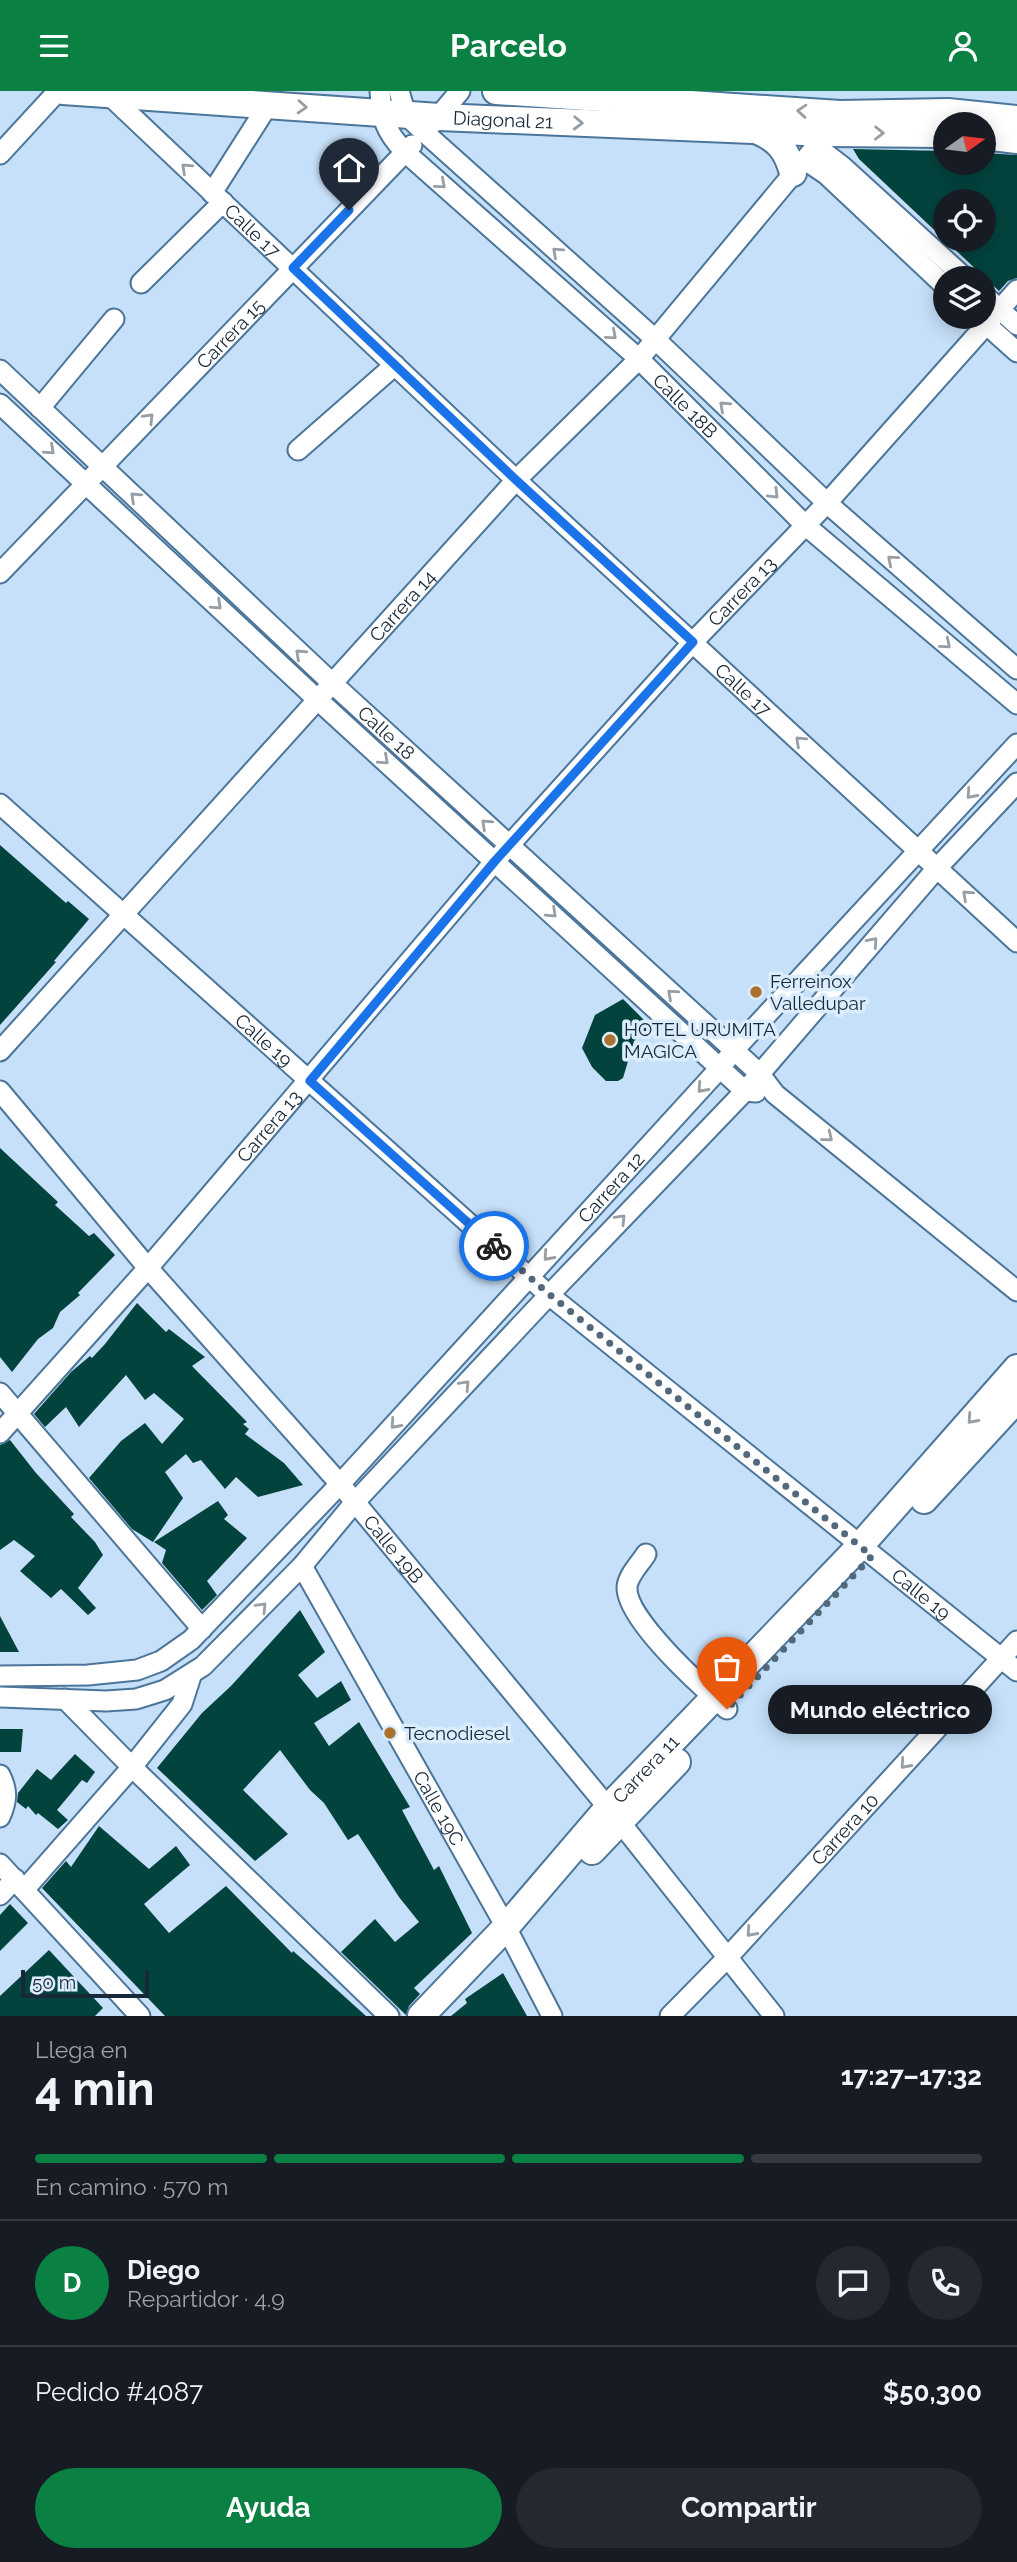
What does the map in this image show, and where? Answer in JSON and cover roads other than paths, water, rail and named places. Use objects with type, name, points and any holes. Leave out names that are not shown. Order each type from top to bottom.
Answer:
[{"type":"main road","name":"Diagonal 21","points":[[60,91],[137,93],[268,105],[756,130],[816,145]]},
{"type":"main road","name":"Diagonal 21","points":[[496,91],[816,145],[933,122]]},
{"type":"main road","points":[[756,130],[770,136],[785,150],[816,145],[861,91]]},
{"type":"main road","name":"Diagonal 21","points":[[996,118],[1017,119]]},
{"type":"main road","name":"Diagonal 21","points":[[996,132],[1017,141]]},
{"type":"main road","name":"Carrera 11","points":[[866,1551],[1017,1368]]},
{"type":"main road","name":"Carrera 11","points":[[438,2016],[613,1815],[866,1551],[1017,1399]]},
{"type":"main road","name":"Carrera 11","points":[[421,2016],[508,1933]]},
{"type":"street","points":[[0,154],[60,91]]},
{"type":"street","name":"Carrera 15","points":[[0,573],[405,152],[405,110],[460,91]]},
{"type":"street","name":"Calle 17","points":[[106,92],[516,480],[1017,942]]},
{"type":"street","points":[[141,283],[218,197],[268,105]]},
{"type":"street","name":"Calle 18B","points":[[1017,669],[827,503],[655,339],[405,110],[387,132],[405,152],[639,359],[805,525],[1017,703]]},
{"type":"street","points":[[816,145],[952,266]]},
{"type":"street","points":[[816,145],[827,176],[933,275]]},
{"type":"street","name":"Carrera 14","points":[[0,1051],[516,480],[639,359],[816,145]]},
{"type":"street","name":"Carrera 13","points":[[996,308],[1017,290]]},
{"type":"street","points":[[40,408],[114,319]]},
{"type":"street","points":[[996,319],[1017,325]]},
{"type":"street","points":[[996,327],[1017,352]]},
{"type":"street","name":"Carrera 13","points":[[0,1433],[310,1081],[509,845],[693,642],[827,503],[976,329]]},
{"type":"street","points":[[298,450],[395,365]]},
{"type":"street","name":"Calle 18","points":[[0,370],[332,683],[759,1073],[775,1094],[1017,1291]]},
{"type":"street","name":"Calle 18","points":[[0,404],[319,701],[745,1090]]},
{"type":"street","name":"Carrera 12","points":[[0,1676],[88,1675],[137,1670],[172,1654],[202,1629],[340,1484],[734,1050],[1017,744]]},
{"type":"street","name":"Carrera 12","points":[[191,1676],[302,1566],[355,1502],[549,1294],[745,1090],[938,867],[1017,783]]},
{"type":"street","name":"Calle 19","points":[[0,804],[529,1277],[1017,1671]]},
{"type":"street","points":[[745,1090],[775,1094]]},
{"type":"street","name":"Calle 19B","points":[[0,1091],[148,1268],[340,1484],[613,1815],[774,2016]]},
{"type":"street","points":[[0,1394],[202,1629]]},
{"type":"street","points":[[646,1554],[629,1580],[627,1588],[630,1604],[651,1634],[720,1703]]},
{"type":"street","name":"Calle 19C","points":[[302,1566],[552,2016]]},
{"type":"street","name":"Carrera 10","points":[[670,2016],[728,1957],[1017,1641]]},
{"type":"street","points":[[0,1697],[106,1701],[136,1699],[165,1690],[191,1676]]},
{"type":"street","points":[[0,1895],[19,1884],[132,1767],[182,1704],[191,1676]]},
{"type":"street","points":[[65,1699],[390,2016]]},
{"type":"street","points":[[0,1775],[6,1787],[0,1817]]},
{"type":"street","points":[[0,1864],[140,2016]]},
{"type":"place","name":"Ferreinox Valledupar","points":[[756,992]]},
{"type":"place","name":"HOTEL URUMITA MAGICA","points":[[610,1040]]},
{"type":"place","name":"Mundo eléctrico","points":[[727,1709]]},
{"type":"place","name":"Tecnodiesel","points":[[390,1733]]}]
